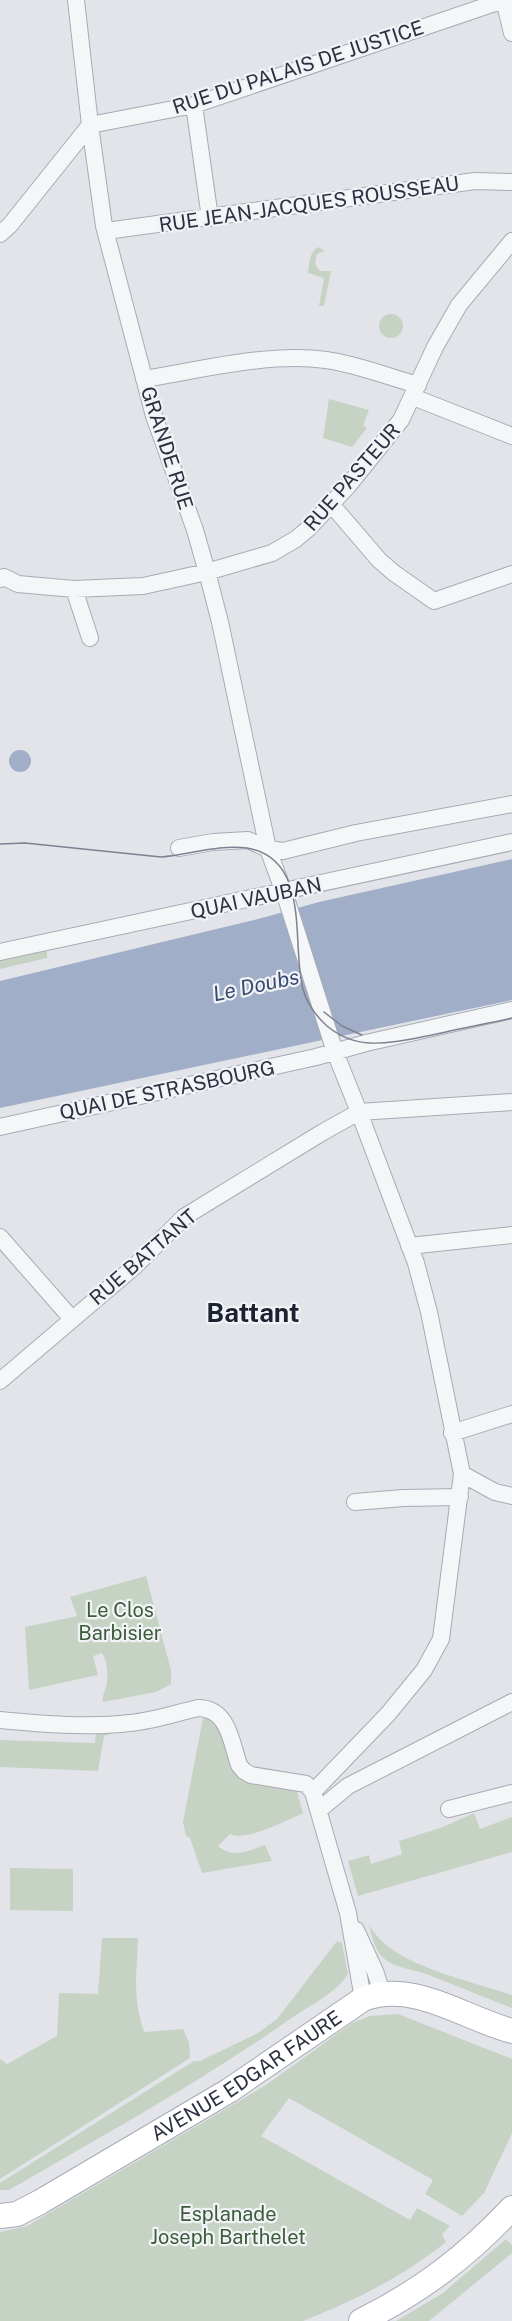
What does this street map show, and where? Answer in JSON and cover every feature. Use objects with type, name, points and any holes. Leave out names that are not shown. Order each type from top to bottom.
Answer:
[{"type":"main road","points":[[372,1996],[411,1995],[509,2032]]},
{"type":"main road","name":"AVENUE EDGAR FAURE","points":[[0,2216],[17,2214],[40,2202],[230,2090],[372,1996]]},
{"type":"main road","points":[[361,2321],[390,2307],[442,2273],[483,2238],[512,2208]]},
{"type":"street","name":"GRANDE RUE","points":[[76,0],[90,125],[106,231],[144,379],[154,416],[195,530],[207,572],[268,849],[285,895],[332,1046],[409,1246],[429,1312],[462,1474],[441,1639],[424,1670],[388,1714],[313,1792]]},
{"type":"street","name":"RUE DU PALAIS DE JUSTICE","points":[[90,125],[194,105],[504,0]]},
{"type":"street","points":[[504,0],[512,33]]},
{"type":"street","points":[[194,105],[210,218]]},
{"type":"street","points":[[0,234],[10,225],[90,125]]},
{"type":"street","name":"RUE JEAN-JACQUES ROUSSEAU","points":[[106,231],[475,181],[512,182]]},
{"type":"street","name":"RUE PASTEUR","points":[[0,579],[4,577],[18,584],[74,589],[143,586],[207,572],[272,553],[296,539],[331,504],[401,420],[435,347],[459,305],[512,241]]},
{"type":"street","points":[[144,379],[270,359],[327,360],[416,391],[512,436]]},
{"type":"street","points":[[331,504],[379,560],[434,601],[512,574]]},
{"type":"street","points":[[74,589],[90,638]]},
{"type":"street","points":[[179,848],[213,842],[248,840],[268,849],[283,851],[356,833],[512,804]]},
{"type":"street","name":"QUAI VAUBAN","points":[[0,952],[285,895],[512,842]]},
{"type":"street","name":"QUAI DE STRASBOURG","points":[[0,1126],[332,1046],[512,1010]]},
{"type":"street","points":[[359,1112],[512,1102]]},
{"type":"street","name":"RUE BATTANT","points":[[0,1381],[134,1267],[184,1216],[315,1136],[359,1112]]},
{"type":"street","points":[[409,1246],[512,1235]]},
{"type":"street","points":[[0,1237],[72,1319]]},
{"type":"street","points":[[452,1432],[512,1414]]},
{"type":"street","points":[[462,1474],[495,1492],[512,1496]]},
{"type":"street","points":[[356,1502],[460,1497]]},
{"type":"street","points":[[319,1810],[348,1786],[512,1702]]},
{"type":"street","points":[[0,1720],[118,1724],[133,1723],[198,1708],[208,1708],[220,1714],[239,1765],[244,1771],[251,1775],[306,1784],[313,1792],[372,1996]]},
{"type":"street","points":[[449,1809],[512,1793]]},
{"type":"green space","points":[[318,247],[325,251],[317,254],[315,264],[320,271],[331,271],[324,306],[319,306],[324,278],[308,273],[311,255]]},
{"type":"green space","points":[[391,314],[396,315],[402,321],[402,331],[396,337],[391,338],[386,337],[380,331],[379,326],[380,321],[386,315]]},
{"type":"green space","points":[[329,399],[369,410],[363,426],[367,428],[352,447],[323,438]]},
{"type":"green space","points":[[47,950],[47,958],[0,969],[0,959]]},
{"type":"green space","name":"Le Clos Barbisier","points":[[146,1576],[171,1670],[171,1684],[156,1692],[103,1702],[107,1674],[102,1653],[93,1656],[98,1675],[29,1690],[25,1627],[77,1616],[70,1597]]},
{"type":"green space","points":[[209,1715],[218,1720],[234,1767],[296,1788],[303,1813],[256,1833],[237,1836],[230,1834],[218,1846],[235,1853],[265,1845],[272,1861],[202,1873],[190,1838],[186,1836],[183,1822],[203,1718]]},
{"type":"green space","points":[[96,1729],[114,1733],[104,1736],[98,1771],[0,1767],[0,1740],[95,1743]]},
{"type":"green space","points":[[474,1813],[480,1829],[512,1817],[512,1852],[358,1896],[348,1861],[369,1855],[371,1864],[402,1854],[399,1841],[443,1827]]},
{"type":"green space","points":[[10,1868],[73,1869],[73,1911],[10,1910]]},
{"type":"green space","points":[[369,1924],[379,1938],[412,1961],[512,1995],[512,2008],[426,1974],[390,1963],[377,1949]]},
{"type":"green space","points":[[102,1938],[138,1938],[137,1996],[144,2032],[183,2029],[189,2042],[190,2058],[0,2179],[0,2059],[7,2064],[57,2036],[59,1993],[98,1994]]},
{"type":"green space","points":[[337,1941],[342,1943],[348,1974],[329,1994],[152,2108],[9,2190],[0,2190],[0,2183],[194,2061],[200,2061],[258,2033],[277,2019]]},
{"type":"green space","name":"Esplanade Joseph Barthelet","points":[[398,2014],[512,2059],[512,2133],[484,2193],[462,2216],[425,2194],[433,2180],[289,2098],[261,2136],[410,2220],[417,2208],[450,2226],[442,2234],[446,2242],[413,2266],[378,2287],[303,2321],[0,2321],[0,2232],[27,2226],[266,2085],[352,2023],[370,2016]]},
{"type":"green space","points":[[506,2239],[512,2245],[512,2253],[429,2321],[396,2321],[443,2293]]},
{"type":"water","points":[[20,750],[28,753],[31,761],[28,769],[20,772],[12,769],[9,761],[12,753]]},
{"type":"water","name":"Le Doubs","points":[[512,859],[512,1000],[0,1108],[0,981],[262,918],[319,902]]},
{"type":"tram line","points":[[0,844],[25,843],[161,857],[236,847],[268,855],[281,869],[290,886],[295,906],[300,971],[309,1005],[327,1026],[337,1033],[358,1041],[385,1043],[512,1018]]},
{"type":"tram line","points":[[324,1012],[342,1026],[362,1035]]},
{"type":"district","name":"Battant","points":[[253,1312]]}]
